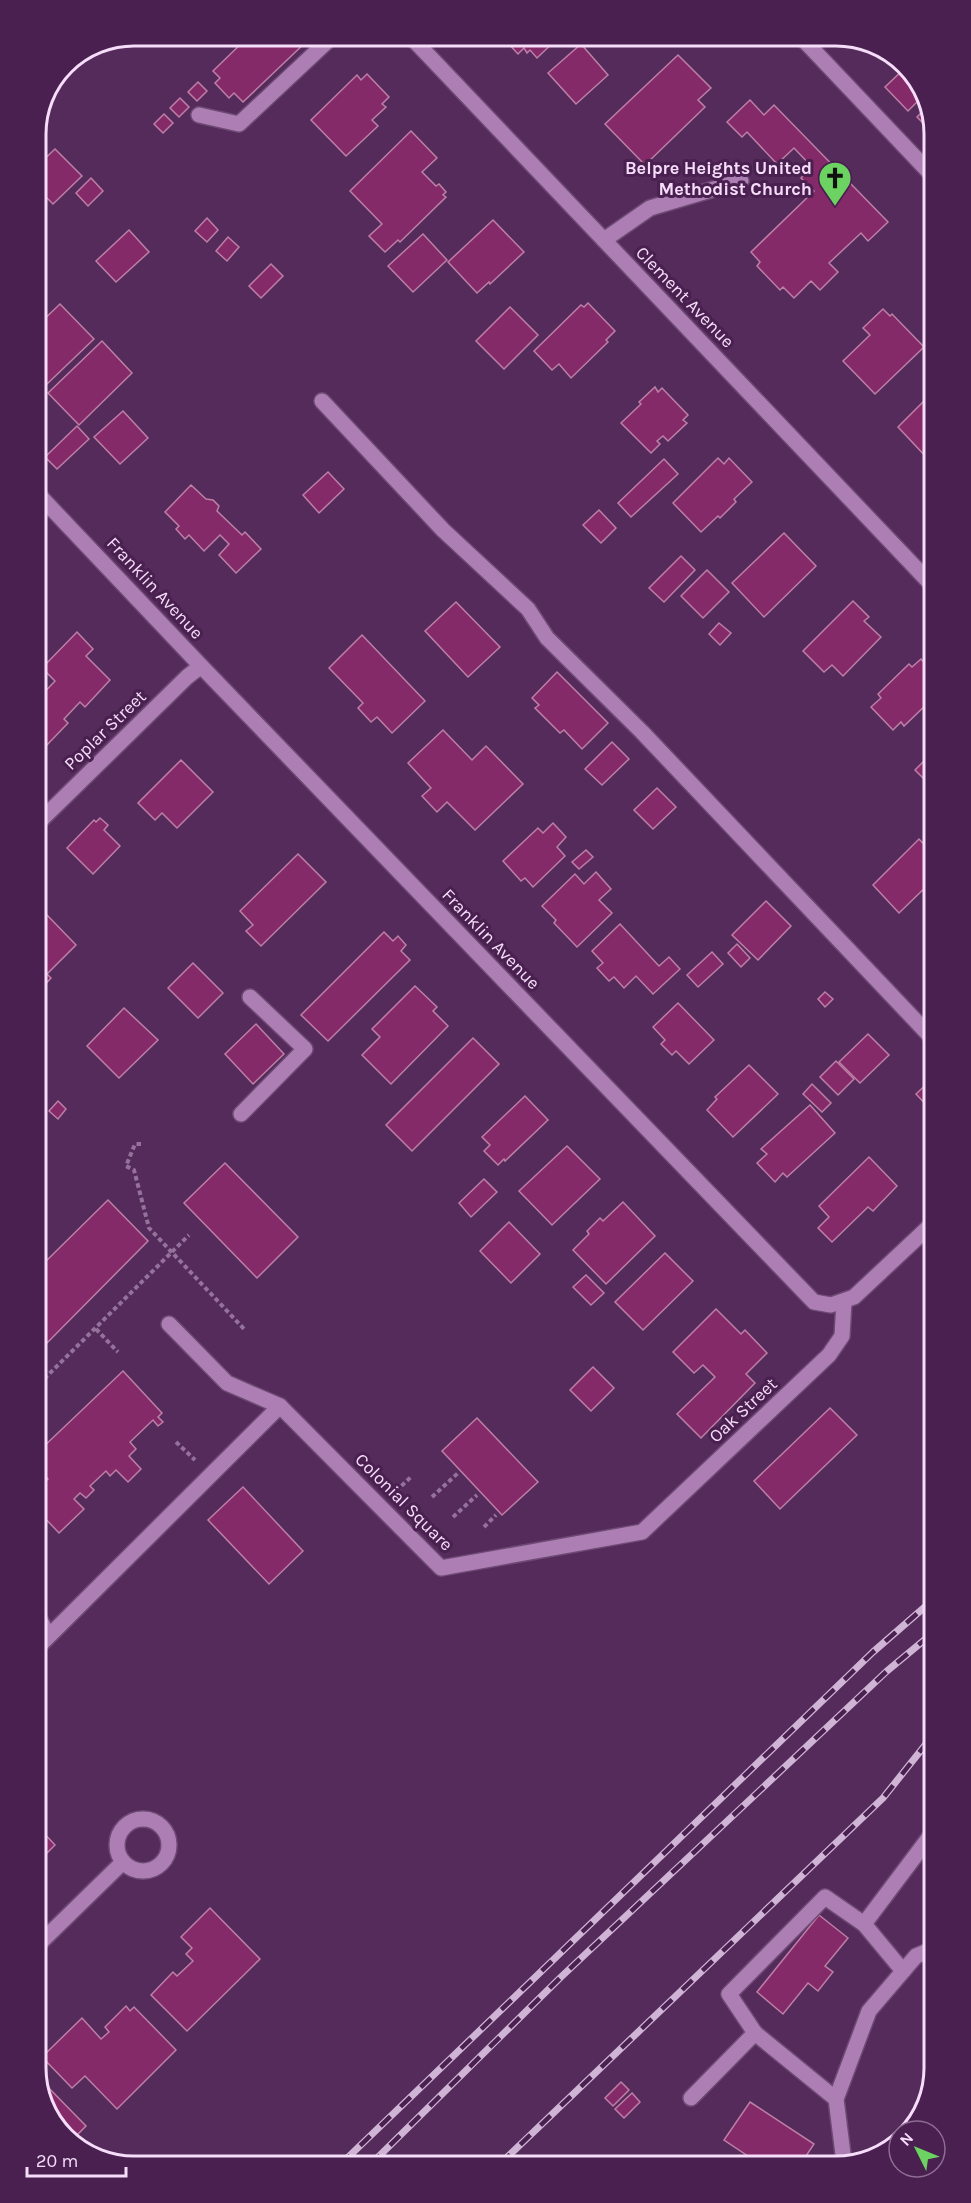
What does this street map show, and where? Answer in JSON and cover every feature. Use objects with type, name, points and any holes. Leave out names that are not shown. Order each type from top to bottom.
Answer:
[{"type":"street","points":[[199,115],[239,124],[322,46]]},
{"type":"street","name":"Clement Avenue","points":[[420,46],[924,577]]},
{"type":"street","points":[[810,47],[924,167]]},
{"type":"street","points":[[604,240],[650,208],[741,181]]},
{"type":"street","points":[[322,401],[444,530],[528,609],[547,638],[659,749],[924,1030]]},
{"type":"street","name":"Franklin Avenue","points":[[47,503],[814,1302],[831,1305],[844,1302]]},
{"type":"street","name":"Poplar Street","points":[[47,815],[201,666]]},
{"type":"street","points":[[240,1114],[305,1049],[250,997]]},
{"type":"street","points":[[844,1302],[854,1297],[924,1231]]},
{"type":"street","name":"Oak Street","points":[[642,1532],[829,1355],[842,1336],[844,1302]]},
{"type":"street","points":[[46,1638],[280,1406],[227,1383],[169,1324]]},
{"type":"street","name":"Colonial Square","points":[[280,1406],[441,1568],[642,1532]]},
{"type":"street","points":[[864,1924],[924,1844]]},
{"type":"street","points":[[46,1937],[123,1862]]},
{"type":"street","points":[[836,2099],[755,2032],[729,1994],[825,1897],[864,1924],[903,1971]]},
{"type":"street","points":[[843,2156],[836,2099],[869,2011],[916,1956],[924,1953]]},
{"type":"street","points":[[691,2098],[755,2032]]},
{"type":"path","points":[[141,1144],[135,1144],[126,1166],[134,1170],[149,1228],[244,1330]]},
{"type":"path","points":[[46,1377],[189,1235]]},
{"type":"path","points":[[96,1329],[118,1352]]},
{"type":"path","points":[[176,1442],[181,1446]]},
{"type":"path","points":[[432,1497],[458,1473]]},
{"type":"path","points":[[453,1517],[477,1495]]},
{"type":"path","points":[[484,1527],[496,1515]]},
{"type":"building","points":[[239,46],[301,46],[243,102],[234,93],[229,98],[215,83],[220,78],[213,71]]},
{"type":"building","points":[[511,47],[549,47],[537,58],[530,50],[527,53],[524,48],[518,54]]},
{"type":"building","points":[[578,47],[583,47],[608,75],[576,104],[548,73]]},
{"type":"building","points":[[678,55],[711,88],[698,100],[705,107],[645,165],[605,124]]},
{"type":"building","points":[[900,73],[913,90],[918,101],[908,111],[885,87]]},
{"type":"building","points":[[367,74],[389,97],[382,104],[386,107],[372,120],[378,126],[346,156],[311,120],[357,75],[361,80]]},
{"type":"building","points":[[198,82],[207,91],[197,101],[188,92]]},
{"type":"building","points":[[180,98],[189,107],[179,117],[170,108]]},
{"type":"building","name":"Belpre Heights United Methodist Church","points":[[750,100],[764,115],[774,105],[888,222],[868,241],[861,233],[829,263],[838,272],[820,290],[811,281],[794,298],[783,287],[780,290],[757,266],[760,262],[751,252],[814,191],[801,178],[812,167],[794,148],[777,164],[747,132],[742,137],[727,122]]},
{"type":"building","points":[[922,112],[924,124],[917,117]]},
{"type":"building","points":[[164,114],[173,123],[163,133],[154,124]]},
{"type":"building","points":[[411,131],[437,158],[422,172],[436,186],[439,184],[446,192],[443,195],[446,197],[400,242],[398,240],[385,252],[369,236],[382,224],[350,191]]},
{"type":"building","points":[[55,149],[82,176],[53,204],[47,198],[47,157]]},
{"type":"building","points":[[91,178],[103,191],[88,206],[76,193]]},
{"type":"building","points":[[207,218],[218,230],[207,242],[195,231]]},
{"type":"building","points":[[493,220],[524,252],[477,293],[448,262]]},
{"type":"building","points":[[129,230],[149,252],[116,282],[96,261]]},
{"type":"building","points":[[423,234],[447,260],[413,292],[388,266]]},
{"type":"building","points":[[228,237],[239,247],[227,261],[216,251]]},
{"type":"building","points":[[271,264],[283,276],[261,298],[249,286]]},
{"type":"building","points":[[588,303],[615,331],[606,340],[608,342],[571,378],[559,364],[552,370],[534,351],[581,305],[584,307]]},
{"type":"building","points":[[60,304],[94,339],[47,384],[47,384],[47,317]]},
{"type":"building","points":[[510,307],[538,335],[504,369],[476,341]]},
{"type":"building","points":[[883,309],[890,316],[892,314],[924,347],[875,394],[843,361],[870,335],[863,328]]},
{"type":"building","points":[[102,341],[132,373],[79,425],[48,393]]},
{"type":"building","points":[[655,387],[658,392],[662,388],[688,415],[683,420],[687,423],[668,441],[663,436],[657,441],[660,444],[651,453],[621,423]]},
{"type":"building","points":[[924,401],[924,455],[898,427]]},
{"type":"building","points":[[123,411],[148,438],[120,464],[94,437]]},
{"type":"building","points":[[77,426],[89,439],[57,469],[47,459],[47,455]]},
{"type":"building","points":[[718,458],[724,464],[729,458],[752,482],[734,499],[736,502],[720,518],[718,516],[701,532],[673,503]]},
{"type":"building","points":[[664,459],[678,474],[631,517],[618,503]]},
{"type":"building","points":[[328,472],[344,489],[319,513],[303,495]]},
{"type":"building","points":[[191,485],[206,499],[213,500],[219,506],[217,511],[242,535],[245,532],[261,549],[236,573],[219,555],[229,544],[220,535],[204,551],[189,535],[185,539],[176,529],[179,526],[165,512]]},
{"type":"building","points":[[599,510],[616,528],[601,543],[583,525]]},
{"type":"building","points":[[784,533],[816,566],[764,617],[732,583]]},
{"type":"building","points":[[681,556],[695,570],[664,602],[649,588]]},
{"type":"building","points":[[707,570],[729,592],[703,618],[681,596]]},
{"type":"building","points":[[853,601],[869,617],[864,621],[881,637],[843,676],[832,665],[824,672],[803,651]]},
{"type":"building","points":[[456,602],[500,647],[468,677],[425,631]]},
{"type":"building","points":[[719,623],[731,633],[720,645],[709,634]]},
{"type":"building","points":[[77,632],[93,649],[86,656],[110,680],[85,707],[80,702],[64,719],[68,723],[47,745],[47,690],[55,681],[47,673],[47,663]]},
{"type":"building","points":[[362,635],[425,701],[392,733],[377,717],[371,722],[358,708],[363,703],[329,668]]},
{"type":"building","points":[[921,659],[924,662],[924,707],[904,726],[901,722],[893,730],[871,707],[881,698],[878,694],[909,664],[912,667]]},
{"type":"building","points":[[557,672],[608,723],[582,749],[564,730],[560,733],[535,708],[539,705],[532,698]]},
{"type":"building","points":[[443,730],[472,760],[486,746],[523,784],[475,830],[447,802],[437,812],[422,796],[431,788],[408,763]]},
{"type":"building","points":[[612,742],[629,759],[602,785],[585,769]]},
{"type":"building","points":[[181,760],[213,792],[177,828],[162,813],[155,820],[138,803]]},
{"type":"building","points":[[924,761],[924,779],[915,770]]},
{"type":"building","points":[[657,788],[676,807],[653,829],[634,810]]},
{"type":"building","points":[[100,818],[108,825],[104,830],[120,846],[93,874],[67,848],[94,820],[96,822]]},
{"type":"building","points":[[553,823],[566,837],[557,847],[565,856],[533,887],[525,878],[521,881],[503,861],[538,828],[543,833]]},
{"type":"building","points":[[919,839],[924,844],[924,889],[899,913],[873,885]]},
{"type":"building","points":[[586,850],[593,857],[579,869],[572,862]]},
{"type":"building","points":[[298,854],[326,882],[261,946],[246,931],[253,925],[240,911]]},
{"type":"building","points":[[596,872],[611,889],[599,900],[612,913],[577,947],[554,923],[556,920],[542,906],[575,874],[584,884]]},
{"type":"building","points":[[766,901],[791,926],[758,960],[732,935]]},
{"type":"building","points":[[47,915],[76,945],[47,974],[51,978],[47,983]]},
{"type":"building","points":[[620,924],[659,966],[669,957],[680,969],[653,994],[636,976],[624,988],[614,977],[609,981],[597,968],[603,963],[592,951]]},
{"type":"building","points":[[384,932],[393,941],[398,936],[406,945],[401,951],[410,960],[328,1041],[301,1015]]},
{"type":"building","points":[[737,944],[750,958],[741,967],[728,953]]},
{"type":"building","points":[[712,952],[723,964],[698,987],[687,975]]},
{"type":"building","points":[[193,963],[223,993],[198,1018],[168,988]]},
{"type":"building","points":[[415,986],[437,1007],[433,1011],[448,1026],[391,1084],[362,1055],[380,1037],[372,1029]]},
{"type":"building","points":[[825,992],[833,999],[825,1007],[818,999]]},
{"type":"building","points":[[678,1003],[714,1040],[689,1064],[676,1051],[672,1055],[661,1044],[665,1040],[653,1027]]},
{"type":"building","points":[[124,1008],[158,1040],[119,1078],[87,1046]]},
{"type":"building","points":[[256,1024],[284,1054],[253,1084],[225,1054]]},
{"type":"building","points":[[868,1034],[889,1055],[860,1083],[839,1062]]},
{"type":"building","points":[[473,1038],[499,1064],[412,1151],[386,1125]]},
{"type":"building","points":[[836,1061],[854,1079],[838,1095],[820,1077]]},
{"type":"building","points":[[749,1065],[778,1094],[733,1137],[707,1110],[717,1099],[715,1097]]},
{"type":"building","points":[[812,1084],[831,1103],[822,1112],[803,1094]]},
{"type":"building","points":[[924,1086],[924,1102],[916,1094]]},
{"type":"building","points":[[525,1096],[548,1120],[498,1165],[484,1151],[490,1145],[482,1137]]},
{"type":"building","points":[[58,1101],[66,1109],[58,1119],[49,1111]]},
{"type":"building","points":[[810,1105],[835,1133],[787,1177],[783,1173],[775,1182],[757,1163],[767,1154],[761,1149]]},
{"type":"building","points":[[567,1146],[600,1179],[552,1225],[519,1191]]},
{"type":"building","points":[[869,1157],[897,1186],[873,1211],[868,1207],[832,1242],[818,1228],[829,1217],[819,1206]]},
{"type":"building","points":[[225,1163],[298,1237],[257,1278],[184,1203]]},
{"type":"building","points":[[484,1179],[497,1192],[471,1217],[459,1203]]},
{"type":"building","points":[[108,1200],[148,1241],[46,1344],[46,1261]]},
{"type":"building","points":[[623,1202],[655,1236],[606,1284],[573,1250],[589,1234],[587,1231],[600,1218],[603,1221]]},
{"type":"building","points":[[509,1222],[540,1254],[511,1283],[480,1251]]},
{"type":"building","points":[[665,1253],[693,1281],[643,1330],[615,1302]]},
{"type":"building","points":[[586,1275],[604,1293],[591,1305],[573,1287]]},
{"type":"building","points":[[716,1309],[741,1334],[745,1330],[767,1353],[746,1374],[755,1383],[701,1438],[677,1414],[715,1377],[703,1365],[694,1373],[673,1352]]},
{"type":"building","points":[[593,1367],[614,1388],[591,1411],[570,1390]]},
{"type":"building","points":[[123,1371],[162,1413],[158,1417],[163,1422],[158,1426],[153,1420],[130,1442],[136,1449],[129,1456],[141,1469],[128,1482],[116,1470],[110,1476],[106,1471],[90,1486],[94,1490],[86,1498],[80,1493],[74,1499],[84,1509],[59,1533],[46,1520],[46,1444]]},
{"type":"building","points":[[830,1408],[857,1435],[780,1509],[754,1481]]},
{"type":"building","points":[[477,1418],[538,1482],[502,1515],[442,1451]]},
{"type":"building","points":[[243,1487],[303,1551],[269,1584],[208,1520]]},
{"type":"building","points":[[46,1835],[55,1845],[46,1854]]},
{"type":"building","points":[[210,1908],[260,1959],[187,2031],[151,1995],[173,1972],[177,1976],[193,1961],[186,1954],[192,1948],[181,1937]]},
{"type":"building","points":[[819,1915],[848,1938],[825,1966],[833,1972],[818,1991],[808,1983],[783,2014],[757,1992]]},
{"type":"building","points":[[126,2006],[130,2011],[134,2007],[176,2050],[117,2109],[85,2076],[72,2088],[46,2061],[46,2053],[82,2018],[101,2039],[109,2032],[105,2027]]},
{"type":"building","points":[[621,2082],[629,2090],[613,2106],[605,2098]]},
{"type":"building","points":[[49,2088],[86,2126],[77,2135],[72,2131],[56,2108]]},
{"type":"building","points":[[632,2093],[640,2102],[624,2118],[615,2109]]},
{"type":"building","points":[[750,2102],[814,2144],[806,2156],[748,2156],[724,2140]]},
{"type":"railway","points":[[349,2156],[873,1652],[924,1608]]},
{"type":"railway","points":[[379,2156],[561,1977],[887,1671],[924,1640]]},
{"type":"railway","points":[[508,2156],[883,1798],[924,1747]]},
{"type":"place","name":"Belpre Heights United Methodist Church","points":[[835,207]]}]
